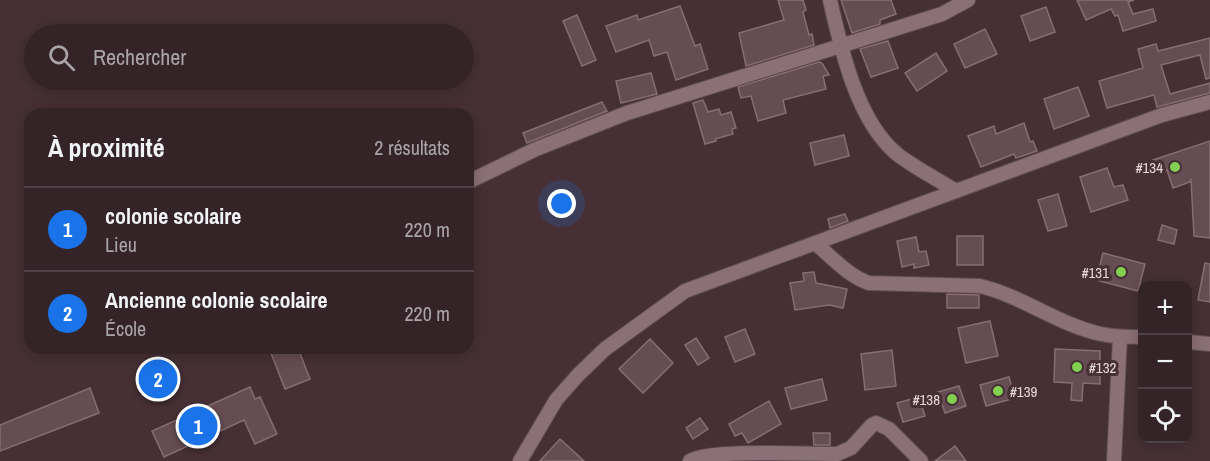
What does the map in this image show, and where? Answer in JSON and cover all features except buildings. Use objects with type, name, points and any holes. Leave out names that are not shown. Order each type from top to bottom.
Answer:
[{"type":"street","points":[[830,0],[841,47],[866,116],[880,137],[898,155],[956,191]]},
{"type":"street","points":[[474,179],[536,149],[627,113],[942,14],[968,0]]},
{"type":"street","points":[[520,461],[556,400],[605,350],[648,316],[685,291],[1162,115],[1210,102]]},
{"type":"street","points":[[816,243],[860,280],[869,283],[980,286],[998,290],[1100,334],[1138,337]]},
{"type":"street","points":[[1114,461],[1120,337]]},
{"type":"street","points":[[1192,342],[1210,344]]},
{"type":"street","points":[[697,460],[737,454],[837,454],[851,448],[876,423],[889,429],[921,461]]},
{"type":"place","name":"#134","points":[[1175,167]]},
{"type":"place","name":"#131","points":[[1121,272]]},
{"type":"place","name":"#132","points":[[1077,367]]},
{"type":"place","name":"Ancienne colonie scolaire","points":[[158,379]]},
{"type":"place","name":"#139","points":[[998,391]]},
{"type":"place","name":"#138","points":[[952,399]]},
{"type":"place","name":"colonie scolaire","points":[[198,426]]}]
